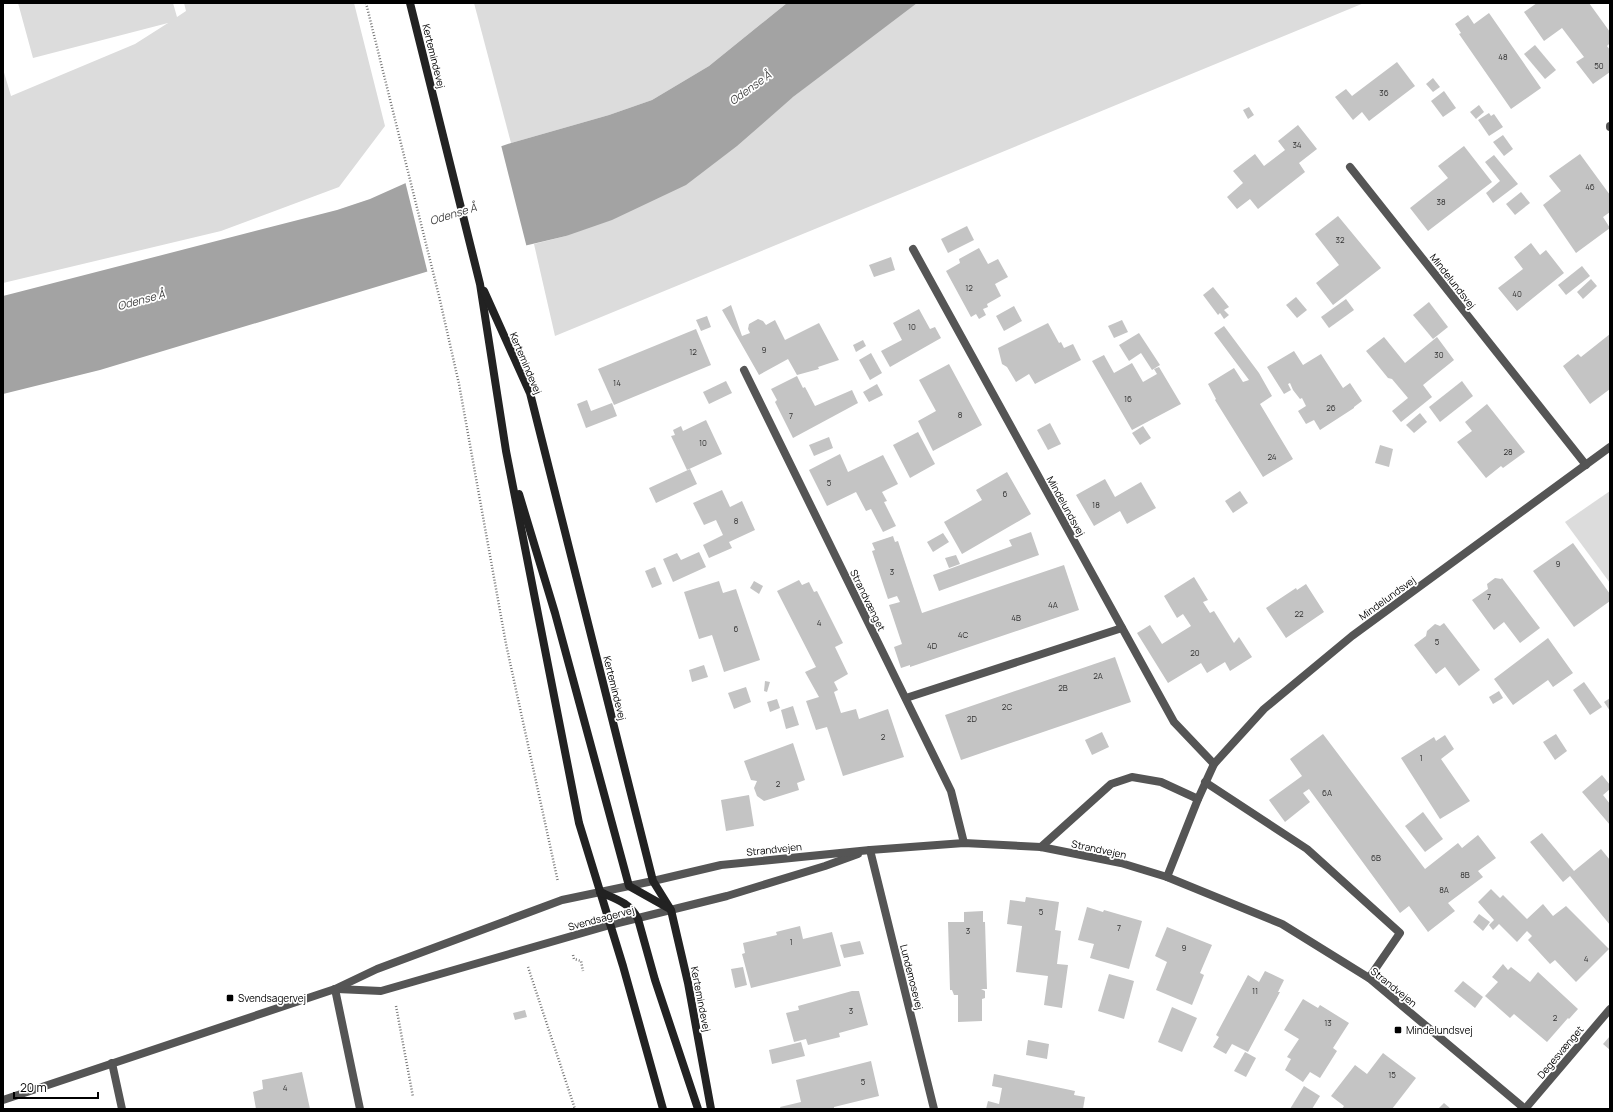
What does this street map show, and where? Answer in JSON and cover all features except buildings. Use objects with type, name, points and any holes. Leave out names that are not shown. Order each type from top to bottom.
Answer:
[{"type":"main road","name":"Kertemindevej","points":[[410,3],[478,278],[506,451],[579,823],[663,1109]]},
{"type":"main road","name":"Kertemindevej","points":[[478,278],[530,393],[653,881],[672,910],[688,983],[711,1109]]},
{"type":"main road","points":[[506,451],[555,613],[629,886],[672,910]]},
{"type":"main road","points":[[600,892],[627,904],[634,910],[638,919],[655,980],[698,1109]]},
{"type":"street","name":"Mindelundsvej","points":[[1350,167],[1586,464]]},
{"type":"street","name":"Mindelundsvej","points":[[912,249],[1174,722],[1214,764]]},
{"type":"street","name":"Strandvænget","points":[[744,370],[951,791],[964,843]]},
{"type":"street","name":"Mindelundsvej","points":[[1167,877],[1205,782],[1214,764],[1264,709],[1352,636],[1610,447]]},
{"type":"street","points":[[906,698],[1122,628]]},
{"type":"street","points":[[1042,847],[1111,784],[1132,777],[1161,782],[1198,799]]},
{"type":"street","points":[[1205,782],[1307,849],[1400,933],[1369,978]]},
{"type":"street","name":"Strandvejen","points":[[600,892],[721,865],[870,850],[964,843],[1042,847],[1121,863],[1167,877],[1282,924],[1369,978],[1525,1109]]},
{"type":"street","name":"Svendsagervej","points":[[335,989],[381,991],[610,925],[672,910],[825,866],[870,850]]},
{"type":"street","name":"Lundemosevej","points":[[870,850],[934,1109]]},
{"type":"street","name":"Svendsagervej","points":[[3,1100],[335,989],[377,969],[562,900],[600,892]]},
{"type":"street","points":[[335,989],[360,1109]]},
{"type":"street","name":"Degesvænget","points":[[1525,1109],[1610,1008]]},
{"type":"street","points":[[112,1063],[122,1109]]},
{"type":"path","points":[[366,3],[439,296],[462,399],[506,644],[554,862]]},
{"type":"path","points":[[522,950],[575,1109]]},
{"type":"path","points":[[392,987],[413,1097]]},
{"type":"shaded area","points":[[18,3],[173,3],[177,17],[186,11],[184,3],[354,3],[385,126],[339,187],[221,231],[3,283],[3,69],[11,96],[135,44],[168,23],[33,58]]},
{"type":"shaded area","points":[[474,3],[787,3],[709,66],[652,100],[609,115],[511,143]]},
{"type":"shaded area","points":[[910,3],[1364,3],[555,336],[534,244],[566,236],[793,97]]},
{"type":"shaded area","points":[[1610,491],[1610,583],[1565,522]]},
{"type":"water","name":"Odense Å","points":[[787,3],[917,3],[793,97],[737,146],[686,185],[612,220],[566,236],[469,259],[100,370],[3,394],[3,296],[337,210],[370,199],[446,165],[511,143],[609,115],[652,100],[709,66]]},
{"type":"pier","points":[[501,145],[527,248],[469,261],[428,274],[405,181],[446,163]]},
{"type":"place","name":"Svendsagervej","points":[[230,998]]},
{"type":"place","name":"Mindelundsvej","points":[[1398,1030]]}]
